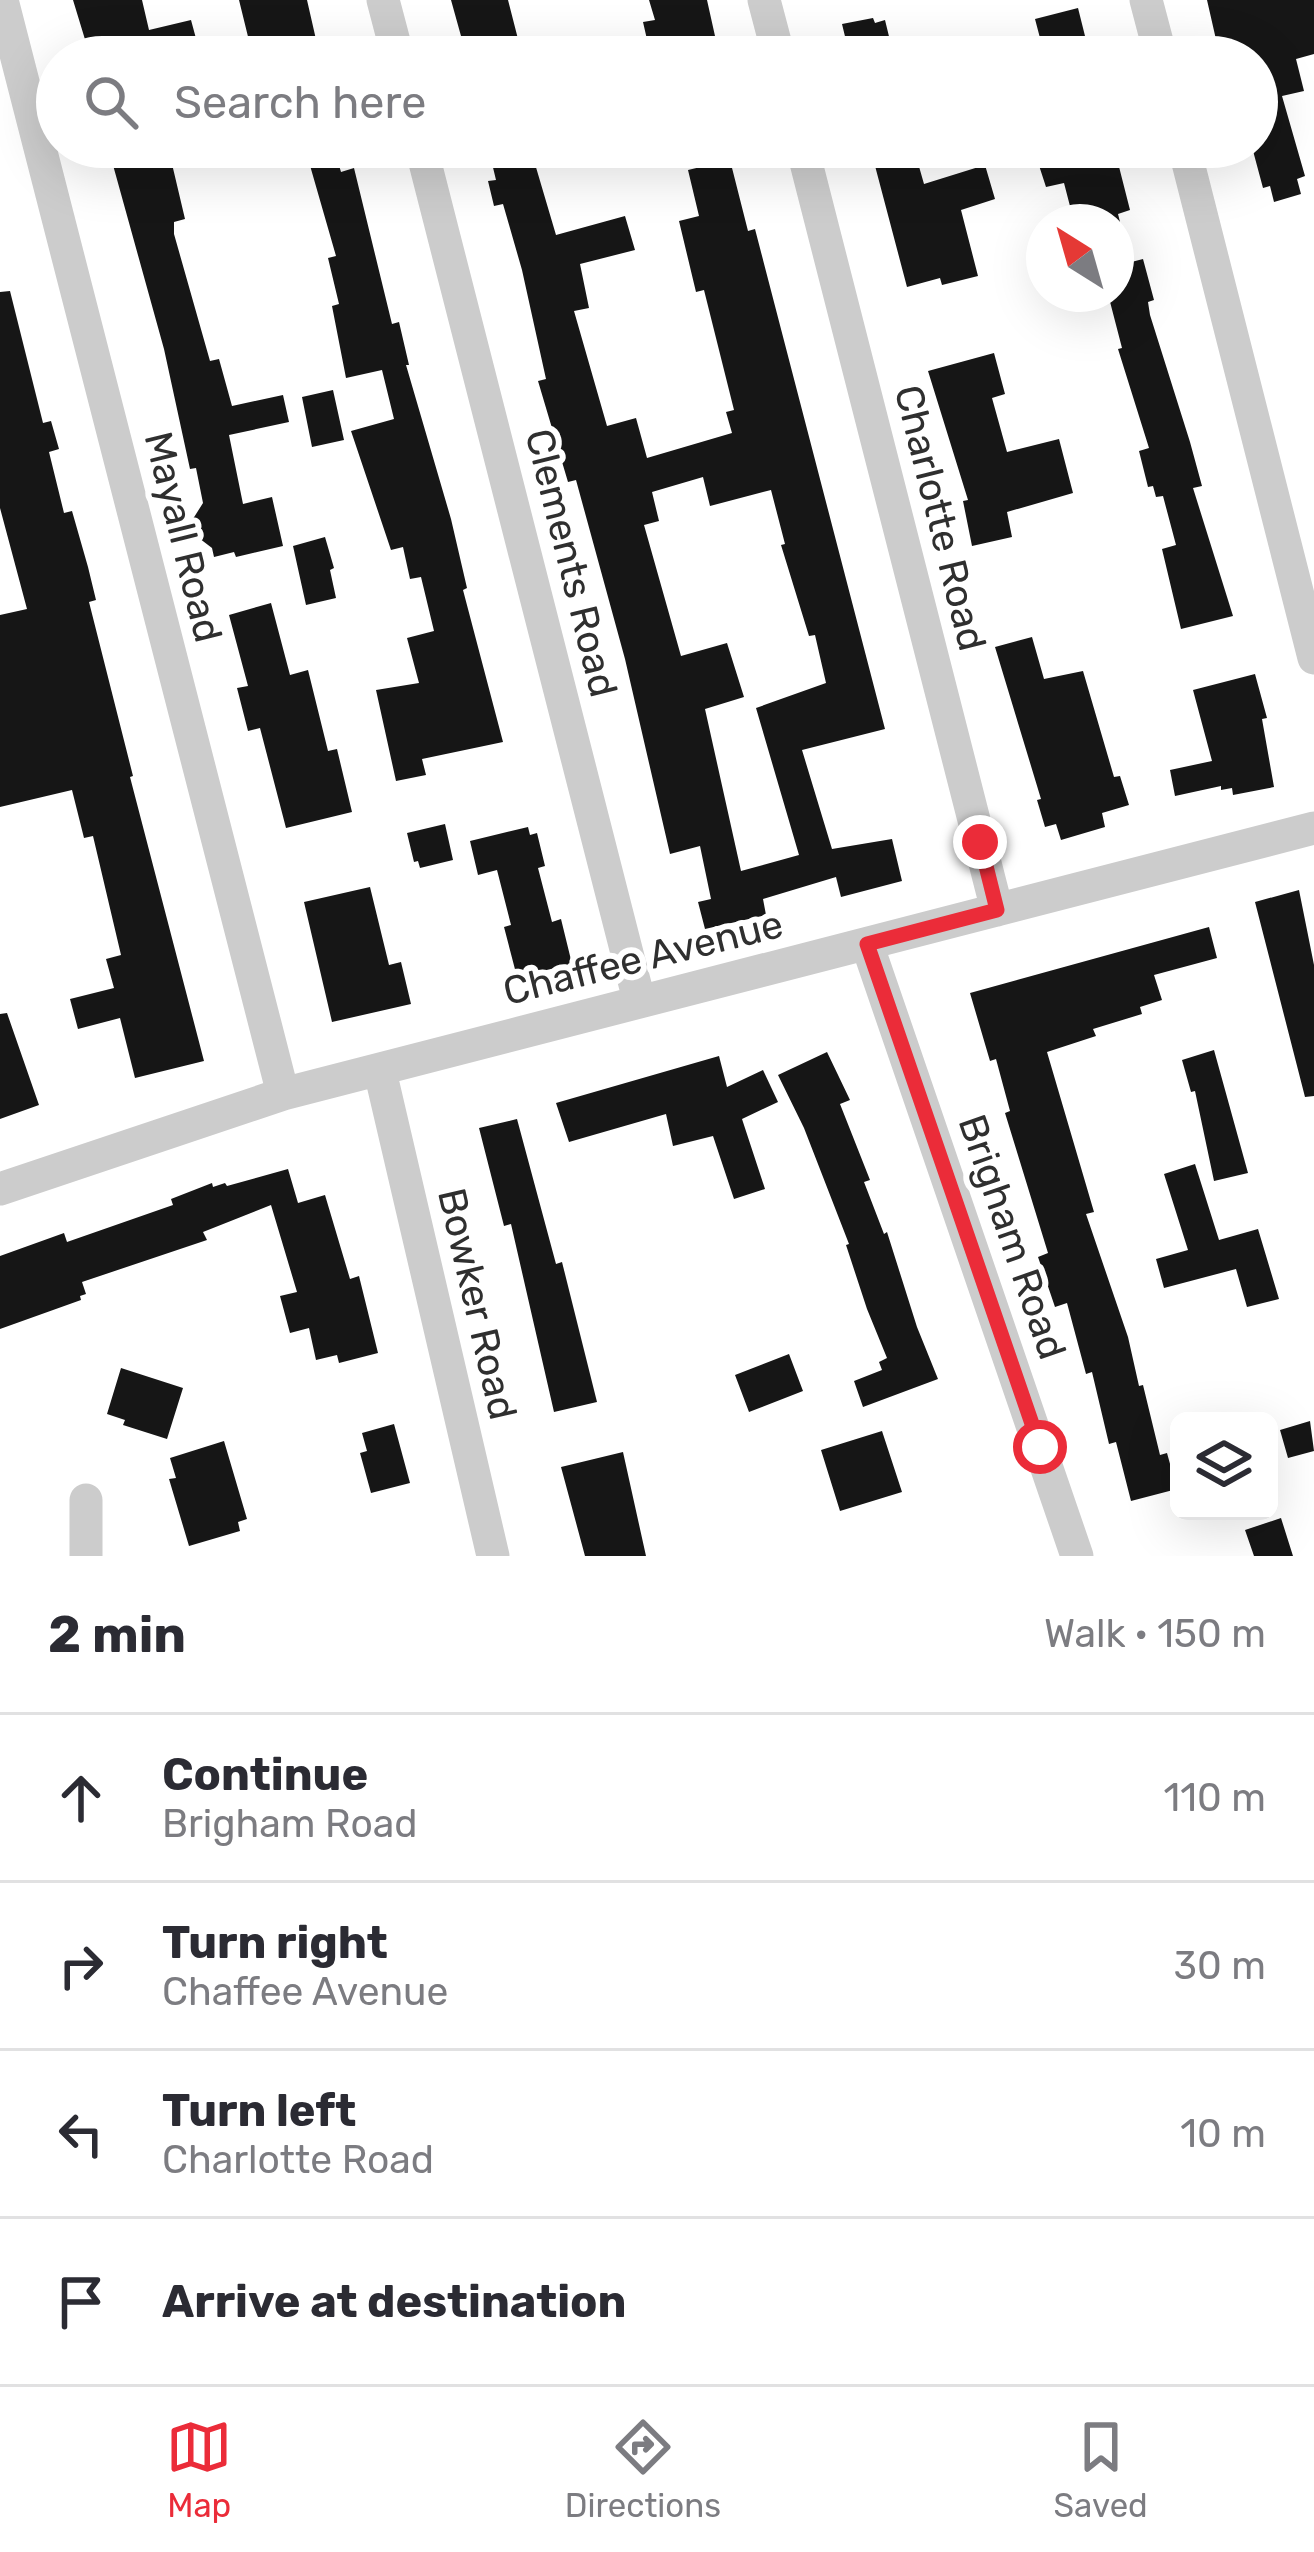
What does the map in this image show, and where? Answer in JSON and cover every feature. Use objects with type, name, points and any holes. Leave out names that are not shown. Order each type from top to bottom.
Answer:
[{"type":"street","name":"Mayall Road","points":[[2,0],[36,132]]},
{"type":"street","points":[[383,0],[392,36]]},
{"type":"street","points":[[764,0],[773,36]]},
{"type":"street","points":[[1146,0],[1155,36]]},
{"type":"street","name":"Mayall Road","points":[[45,168],[284,1094]]},
{"type":"street","name":"Clements Road","points":[[426,168],[639,1000]]},
{"type":"street","name":"Charlotte Road","points":[[807,168],[997,910]]},
{"type":"street","points":[[1189,168],[1314,658]]},
{"type":"street","name":"Chaffee Avenue","points":[[0,1189],[284,1094],[1314,828]]},
{"type":"street","name":"Brigham Road","points":[[867,944],[1077,1556]]},
{"type":"street","name":"Bowker Road","points":[[380,1071],[493,1556]]},
{"type":"street","points":[[86,1500],[86,1556]]},
{"type":"building","points":[[73,0],[142,0],[149,30],[191,20],[195,36],[84,36]]},
{"type":"building","points":[[239,0],[307,0],[315,36],[248,36]]},
{"type":"building","points":[[451,0],[508,0],[517,36],[461,36]]},
{"type":"building","points":[[649,0],[707,0],[715,36],[646,36],[643,22],[655,20]]},
{"type":"building","points":[[1207,0],[1314,0],[1314,54],[1296,59],[1304,91],[1282,96],[1305,176],[1297,179],[1301,194],[1274,202],[1270,186],[1263,188],[1258,168],[1278,168],[1278,36],[1215,36]]},
{"type":"building","points":[[1078,8],[1085,36],[1039,36],[1035,19]]},
{"type":"building","points":[[885,20],[889,36],[845,36],[842,24]]},
{"type":"building","points":[[114,168],[173,168],[185,219],[174,222],[174,234],[210,361],[219,359],[232,406],[283,395],[289,422],[229,435],[243,504],[272,497],[283,546],[214,557],[212,548],[191,532],[191,522],[203,503],[196,468],[190,469],[164,349]]},
{"type":"building","points":[[311,168],[340,168],[341,172],[354,168],[392,324],[399,322],[406,365],[451,519],[467,588],[463,590],[503,742],[422,759],[426,775],[396,781],[376,690],[419,683],[407,638],[434,631],[421,577],[410,579],[403,547],[391,550],[351,431],[394,419],[382,370],[346,378],[332,306],[339,304],[328,258],[336,256]]},
{"type":"building","points":[[493,168],[536,168],[556,235],[625,216],[635,250],[580,264],[589,308],[574,311],[607,426],[636,418],[647,458],[732,433],[726,412],[734,410],[704,290],[696,292],[679,221],[699,216],[688,170],[732,168],[748,231],[755,229],[885,729],[802,750],[832,849],[892,839],[902,881],[841,897],[836,877],[763,899],[766,915],[705,929],[698,902],[711,899],[700,846],[670,854],[625,659],[576,480],[568,482],[538,381],[546,379],[503,204],[494,206],[488,181],[496,180]],"holes":[[[703,477],[710,506],[771,490],[785,544],[781,545],[809,636],[815,635],[826,683],[756,708],[799,855],[741,871],[705,709],[744,697],[727,643],[681,656],[644,525],[659,521],[652,492]]]},
{"type":"building","points":[[876,168],[919,168],[924,184],[986,168],[995,199],[961,210],[978,276],[942,285],[940,278],[907,287]]},
{"type":"building","points":[[1040,168],[1119,168],[1128,204],[1069,204],[1064,183],[1046,187]]},
{"type":"building","points":[[1143,259],[1154,300],[1148,302],[1150,315],[1202,486],[1193,488],[1233,616],[1181,629],[1162,549],[1176,545],[1163,496],[1156,497],[1153,486],[1148,487],[1139,451],[1149,448],[1118,349],[1122,348],[1113,312],[1134,312],[1134,261]]},
{"type":"building","points":[[10,291],[43,423],[51,421],[59,449],[49,452],[64,513],[72,511],[88,567],[96,600],[89,602],[130,777],[204,1061],[135,1078],[120,1018],[78,1029],[70,999],[114,988],[106,959],[121,955],[93,836],[84,838],[72,790],[0,807],[0,615],[27,609],[0,508],[0,292]]},
{"type":"building","points":[[994,353],[1005,394],[992,398],[1007,452],[1059,439],[1073,493],[1007,512],[1012,537],[972,546],[963,501],[968,500],[928,371]]},
{"type":"building","points":[[333,390],[344,440],[312,447],[302,397]]},
{"type":"building","points":[[325,537],[336,598],[306,605],[293,546]]},
{"type":"building","points":[[271,603],[290,675],[308,670],[328,751],[337,749],[352,812],[286,828],[260,728],[248,731],[237,688],[248,686],[229,615]]},
{"type":"building","points":[[1032,637],[1044,679],[1083,671],[1114,777],[1120,776],[1129,805],[1102,813],[1105,827],[1061,840],[1056,824],[1045,827],[1037,800],[1041,799],[995,647]]},
{"type":"building","points":[[1255,674],[1267,718],[1262,719],[1274,787],[1233,795],[1232,788],[1221,790],[1221,786],[1175,796],[1170,770],[1212,761],[1193,690]]},
{"type":"building","points":[[445,824],[453,860],[420,868],[407,833]]},
{"type":"building","points":[[528,827],[530,835],[537,833],[545,866],[538,868],[552,922],[561,919],[572,964],[517,977],[504,927],[511,925],[497,870],[478,875],[470,841]]},
{"type":"building","points":[[370,887],[389,965],[401,962],[411,1004],[332,1022],[304,902]]},
{"type":"building","points":[[1299,890],[1314,965],[1314,1096],[1305,1097],[1255,902]]},
{"type":"building","points":[[1209,927],[1217,958],[1154,975],[1162,1000],[1140,1007],[1142,1014],[1093,1029],[1096,1036],[1047,1052],[1094,1212],[1086,1214],[1128,1337],[1139,1386],[1143,1385],[1160,1455],[1167,1453],[1170,1491],[1131,1501],[1116,1442],[1109,1444],[1092,1372],[1086,1374],[1067,1303],[1055,1307],[1038,1257],[1048,1253],[1005,1113],[1010,1111],[996,1059],[990,1061],[970,993]]},
{"type":"building","points":[[7,1013],[39,1105],[0,1119],[0,1014]]},
{"type":"building","points":[[1214,1050],[1248,1173],[1214,1181],[1195,1091],[1191,1092],[1182,1060]]},
{"type":"building","points":[[827,1052],[850,1100],[840,1104],[870,1180],[864,1182],[884,1234],[887,1232],[938,1379],[863,1407],[854,1381],[882,1370],[879,1362],[887,1358],[849,1244],[778,1075]]},
{"type":"building","points":[[719,1056],[727,1087],[763,1070],[778,1102],[742,1119],[765,1189],[734,1199],[713,1136],[673,1146],[666,1114],[569,1142],[556,1103]]},
{"type":"building","points":[[517,1119],[556,1264],[562,1262],[597,1402],[554,1412],[511,1224],[504,1226],[479,1128]]},
{"type":"building","points":[[1195,1164],[1219,1240],[1258,1229],[1279,1299],[1247,1307],[1236,1269],[1164,1288],[1156,1259],[1188,1250],[1164,1174]]},
{"type":"building","points":[[288,1169],[298,1203],[325,1195],[350,1279],[359,1276],[378,1353],[339,1363],[337,1355],[316,1360],[309,1328],[290,1333],[280,1296],[297,1292],[271,1205],[203,1232],[207,1240],[82,1282],[86,1294],[81,1300],[0,1329],[0,1256],[64,1233],[67,1242],[173,1205],[171,1199],[212,1183],[213,1187],[227,1186]]},
{"type":"building","points":[[789,1354],[803,1391],[749,1412],[735,1375]]},
{"type":"building","points":[[121,1368],[183,1388],[167,1439],[123,1425],[125,1420],[107,1414]]},
{"type":"building","points":[[1310,1421],[1314,1451],[1288,1458],[1280,1430]]},
{"type":"building","points":[[394,1424],[410,1483],[371,1493],[360,1453],[367,1451],[362,1433]]},
{"type":"building","points":[[882,1431],[902,1492],[840,1511],[821,1450]]},
{"type":"building","points":[[224,1441],[247,1519],[238,1522],[240,1531],[189,1546],[169,1479],[176,1478],[170,1458]]},
{"type":"building","points":[[623,1452],[646,1556],[585,1556],[561,1467]]},
{"type":"building","points":[[1278,1519],[1293,1556],[1254,1556],[1245,1530]]},
{"type":"route","points":[[980,842],[997,910],[867,944],[1040,1447]]}]
